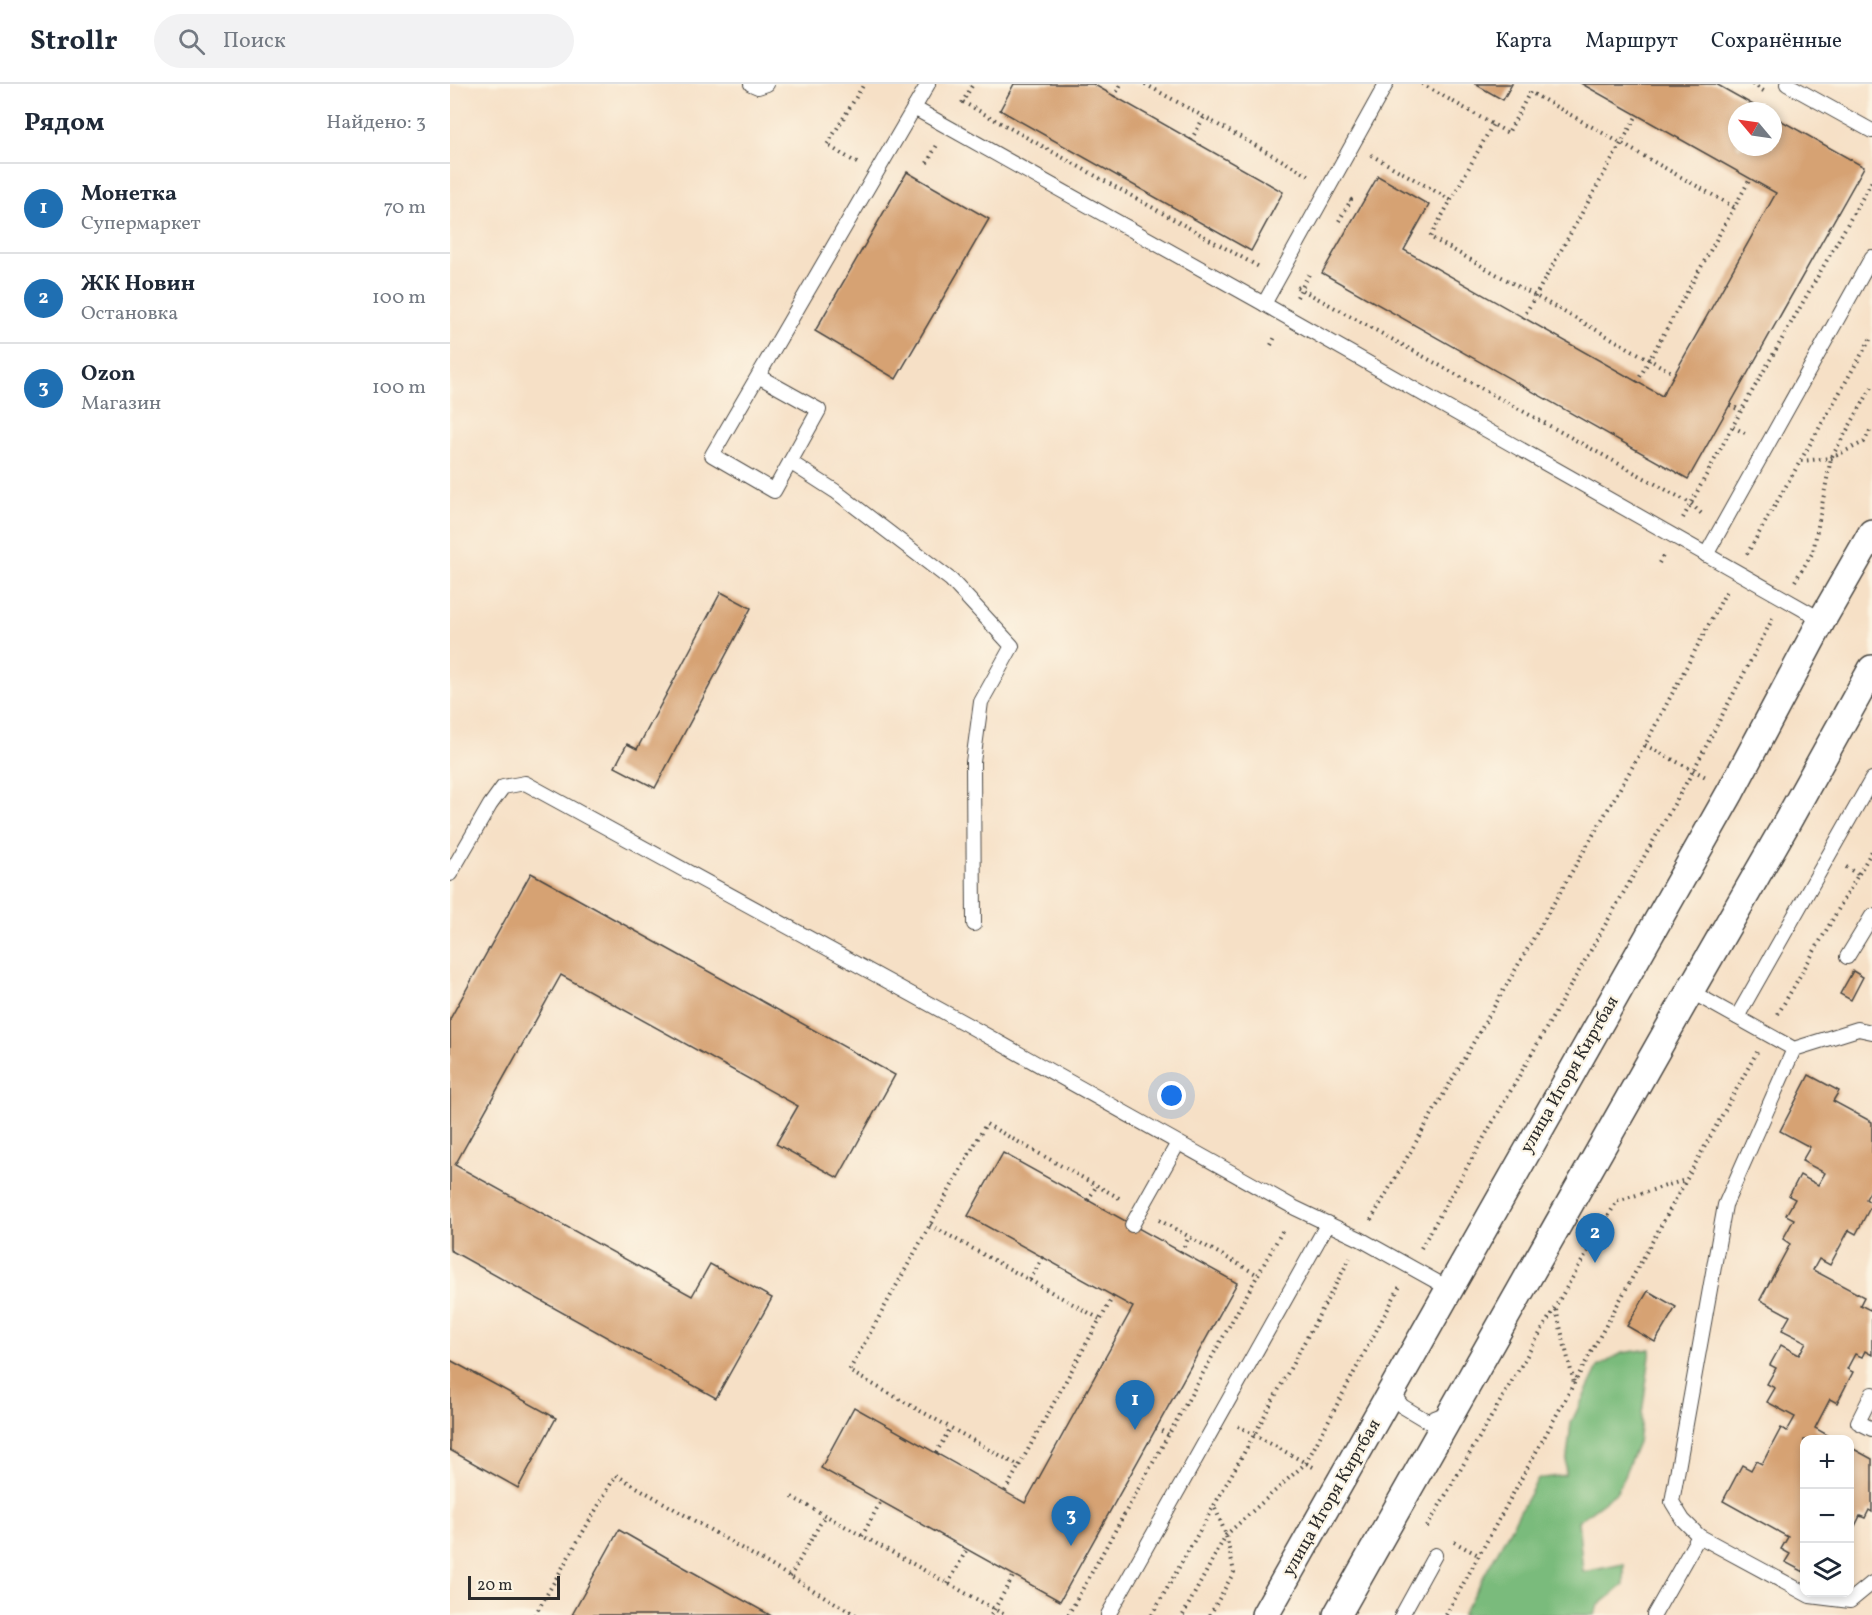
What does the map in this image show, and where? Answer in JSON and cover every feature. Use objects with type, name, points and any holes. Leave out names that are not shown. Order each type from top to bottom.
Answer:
[{"type":"street","name":"улица Игоря Киртбая","points":[[1265,1615],[1731,791],[1822,620],[1872,533]]},
{"type":"street","points":[[1337,1615],[1872,669]]},
{"type":"lane","points":[[751,84],[758,87],[767,84]]},
{"type":"lane","points":[[758,376],[819,410],[774,490],[712,455],[928,84]]},
{"type":"lane","points":[[1264,304],[1386,84]]},
{"type":"lane","points":[[1787,84],[1872,131]]},
{"type":"lane","points":[[914,108],[1822,620]]},
{"type":"lane","points":[[1706,555],[1872,257]]},
{"type":"lane","points":[[790,462],[835,491],[951,580],[1012,645],[981,702],[979,712],[973,762],[974,924]]},
{"type":"lane","points":[[1737,1017],[1872,779]]},
{"type":"lane","points":[[450,874],[503,787],[525,783],[966,1024],[1295,1208],[1360,1239],[1449,1288]]},
{"type":"lane","points":[[1847,957],[1872,916]]},
{"type":"lane","points":[[1690,991],[1794,1049],[1858,1029],[1872,1032]]},
{"type":"lane","points":[[1794,1049],[1725,1205],[1672,1502],[1683,1520],[1699,1536],[1810,1596],[1850,1601],[1872,1583]]},
{"type":"lane","points":[[1132,1225],[1178,1143]]},
{"type":"lane","points":[[1108,1615],[1328,1223]]},
{"type":"lane","points":[[1392,1393],[1402,1406],[1427,1421],[1453,1412]]},
{"type":"lane","points":[[1872,1394],[1858,1422],[1872,1428]]},
{"type":"lane","points":[[1654,1615],[1699,1536]]},
{"type":"lane","points":[[1402,1615],[1435,1555]]},
{"type":"path","points":[[864,84],[827,145],[876,174]]},
{"type":"path","points":[[1114,97],[1121,84]]},
{"type":"path","points":[[1145,84],[1351,200],[1337,224]]},
{"type":"path","points":[[1422,84],[1508,133],[1530,92],[1734,207]]},
{"type":"path","points":[[1752,84],[1761,89]]},
{"type":"path","points":[[963,102],[1278,278],[1690,503],[1720,529]]},
{"type":"path","points":[[1523,318],[1638,115]]},
{"type":"path","points":[[1191,140],[1204,117]]},
{"type":"path","points":[[1493,124],[1430,237],[1675,374]]},
{"type":"path","points":[[1352,145],[1450,200]]},
{"type":"path","points":[[1637,382],[1750,179]]},
{"type":"path","points":[[1659,563],[1741,411],[1872,181]]},
{"type":"path","points":[[1152,1615],[1360,1239],[1645,745],[1737,572],[1872,336]]},
{"type":"path","points":[[1183,1615],[1227,1535],[1306,1463],[1410,1266],[1693,771],[1783,598],[1813,552],[1831,458],[1872,387]]},
{"type":"path","points":[[1730,405],[1741,411]]},
{"type":"path","points":[[1801,460],[1831,458],[1864,442],[1872,427]]},
{"type":"path","points":[[1446,1615],[1767,1033],[1872,851]]},
{"type":"path","points":[[1019,1466],[849,1371],[986,1124],[1258,1275]]},
{"type":"path","points":[[1428,1527],[1617,1201],[1687,1179]]},
{"type":"path","points":[[1088,1200],[1097,1185]]},
{"type":"path","points":[[1068,1615],[1295,1208]]},
{"type":"path","points":[[930,1225],[1100,1319]]},
{"type":"path","points":[[1181,1252],[1189,1237]]},
{"type":"path","points":[[1030,1280],[1043,1257]]},
{"type":"path","points":[[1005,1491],[1113,1296]]},
{"type":"path","points":[[1556,1309],[1574,1383]]},
{"type":"path","points":[[936,1453],[951,1428]]},
{"type":"path","points":[[1156,1428],[1169,1435]]},
{"type":"path","points":[[535,1615],[616,1475],[856,1615]]},
{"type":"path","points":[[792,1497],[1005,1615]]},
{"type":"path","points":[[862,1536],[881,1501]]},
{"type":"path","points":[[1210,1615],[1234,1572],[1227,1535],[1214,1504]]},
{"type":"path","points":[[790,1577],[825,1515]]},
{"type":"path","points":[[948,1584],[967,1549]]},
{"type":"path","points":[[991,1615],[1014,1575]]},
{"type":"green space","points":[[1651,1349],[1638,1442],[1617,1492],[1578,1521],[1583,1572],[1624,1564],[1624,1585],[1598,1606],[1594,1615],[1462,1615],[1538,1479],[1565,1475],[1571,1423],[1598,1367],[1622,1353]]},
{"type":"building","points":[[1014,84],[1093,84],[1283,192],[1251,251],[1000,110]]},
{"type":"building","points":[[1475,84],[1512,84],[1503,100]]},
{"type":"building","points":[[1582,84],[1716,84],[1748,102],[1728,102],[1728,156],[1782,156],[1782,121],[1864,167],[1688,479],[1322,273],[1378,176],[1429,205],[1404,250],[1662,396],[1776,193]]},
{"type":"building","points":[[907,172],[989,219],[896,379],[815,331]]},
{"type":"building","points":[[721,592],[751,608],[655,788],[615,767],[627,744],[637,749]]},
{"type":"building","points":[[531,873],[895,1075],[838,1178],[776,1144],[798,1106],[561,975],[455,1165],[692,1296],[710,1264],[772,1298],[716,1398],[450,1250],[450,1019]]},
{"type":"building","points":[[1853,971],[1863,977],[1851,1000],[1840,994]]},
{"type":"building","points":[[1809,1075],[1839,1091],[1833,1101],[1872,1122],[1872,1188],[1866,1199],[1872,1204],[1856,1234],[1849,1230],[1830,1265],[1819,1259],[1813,1270],[1864,1297],[1860,1305],[1870,1310],[1872,1306],[1872,1355],[1865,1351],[1862,1357],[1855,1354],[1847,1369],[1853,1372],[1837,1403],[1830,1399],[1815,1428],[1827,1435],[1800,1435],[1800,1570],[1785,1562],[1790,1554],[1781,1549],[1788,1537],[1723,1501],[1742,1465],[1751,1470],[1756,1461],[1762,1464],[1781,1428],[1787,1431],[1795,1417],[1767,1402],[1775,1388],[1767,1384],[1776,1368],[1770,1365],[1781,1345],[1799,1355],[1806,1342],[1782,1330],[1790,1316],[1760,1300],[1790,1244],[1783,1239],[1794,1219],[1786,1215],[1795,1199],[1789,1196],[1800,1175],[1818,1185],[1825,1173],[1802,1161],[1810,1147],[1780,1131]]},
{"type":"building","points":[[1003,1153],[1237,1283],[1060,1601],[821,1468],[854,1407],[1025,1503],[1133,1307],[968,1216]]},
{"type":"building","points":[[1648,1291],[1676,1307],[1655,1342],[1627,1326]]},
{"type":"building","points":[[450,1360],[556,1418],[518,1488],[450,1450]]},
{"type":"building","points":[[1854,1449],[1872,1459],[1872,1512],[1869,1510],[1865,1518],[1860,1516],[1855,1526]]},
{"type":"building","points":[[619,1530],[680,1565],[770,1615],[572,1615]]},
{"type":"place","name":"ЖК Новин","points":[[1595,1263]]},
{"type":"place","name":"Монетка","points":[[1135,1430]]},
{"type":"place","name":"Ozon","points":[[1071,1546]]}]
